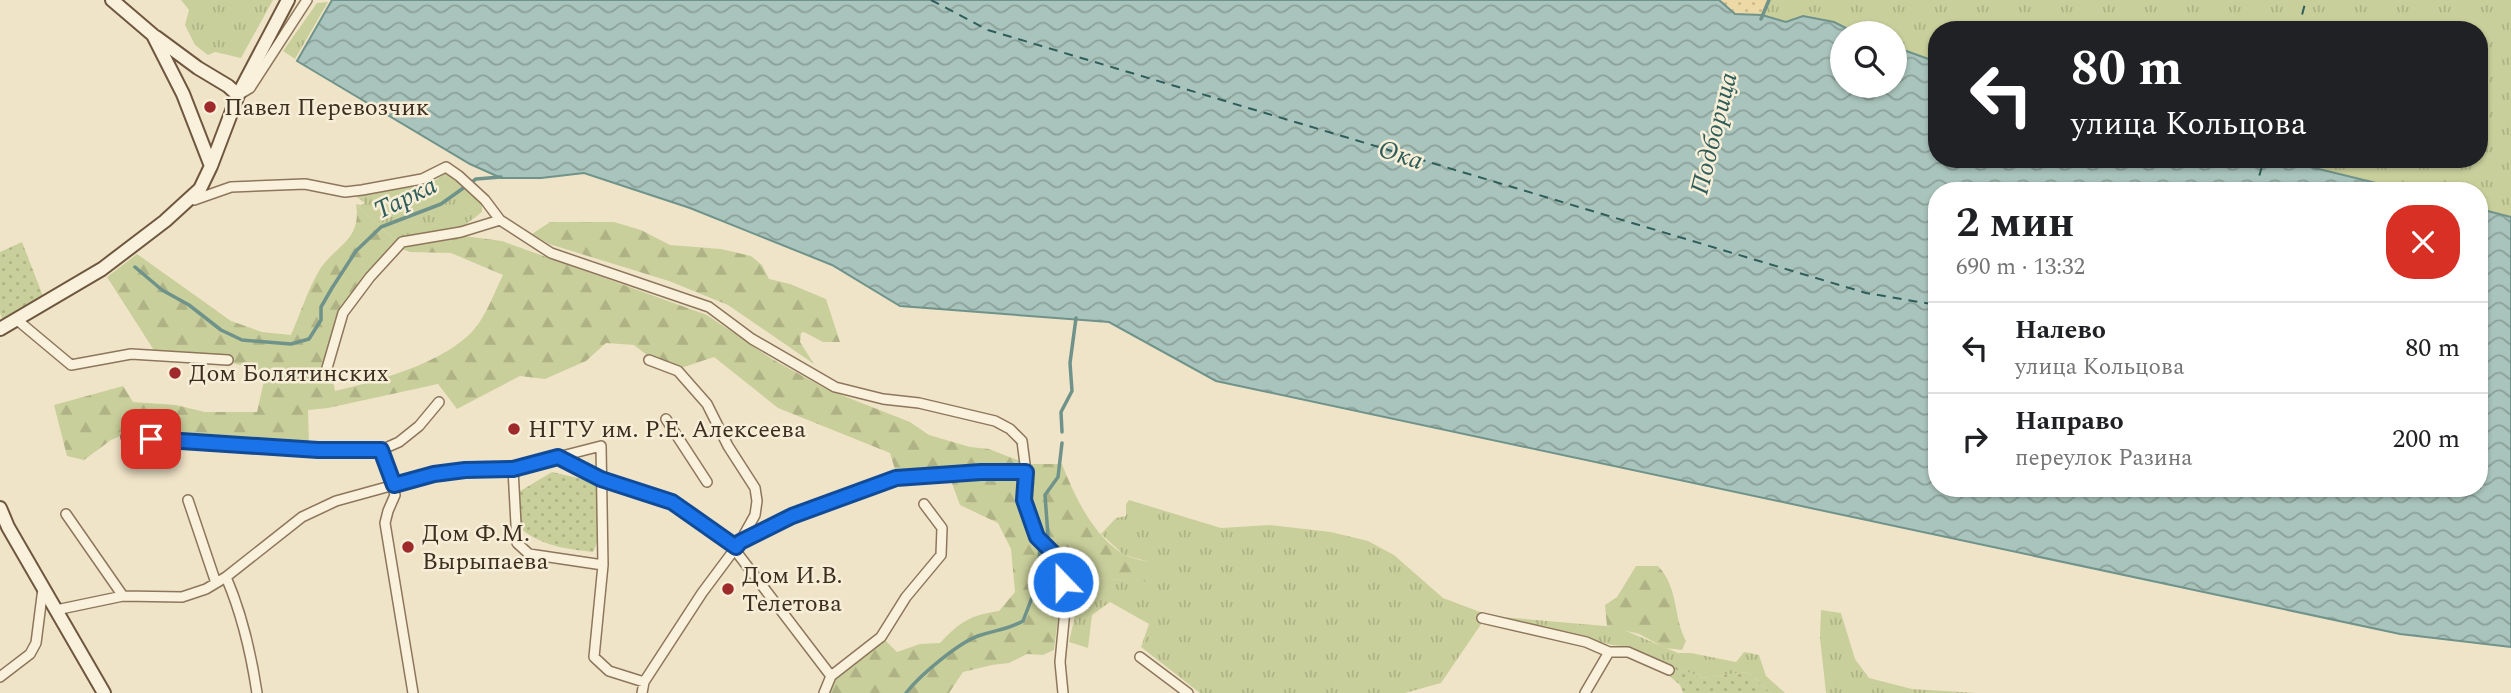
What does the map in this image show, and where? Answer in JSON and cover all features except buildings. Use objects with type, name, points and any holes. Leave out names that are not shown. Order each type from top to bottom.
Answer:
[{"type":"main road","points":[[112,0],[153,35],[237,95]]},
{"type":"main road","points":[[0,329],[102,269],[178,210],[200,189],[237,95],[288,0]]},
{"type":"main road","points":[[153,35],[183,94],[211,166]]},
{"type":"main road","points":[[0,508],[4,527],[104,693]]},
{"type":"street","points":[[237,95],[250,88],[307,0]]},
{"type":"street","points":[[178,210],[201,196],[231,187],[305,184],[345,192],[398,185],[422,179],[446,167],[476,191],[500,220],[551,254],[709,307],[752,339],[835,387],[883,399],[919,402],[996,421],[1010,429],[1022,441],[1026,472],[1024,500],[1037,537],[1054,554],[1066,599],[1060,663],[1063,693]]},
{"type":"street","points":[[327,368],[343,313],[370,277],[402,242],[461,232],[500,220]]},
{"type":"street","points":[[16,319],[71,365],[131,354],[228,360]]},
{"type":"street","points":[[642,693],[644,682],[755,516],[757,501],[755,488],[728,446],[707,404],[678,371],[649,360]]},
{"type":"street","points":[[125,438],[318,450],[381,450],[399,442],[419,426],[439,402]]},
{"type":"street","points":[[666,419],[707,482]]},
{"type":"street","points":[[56,610],[123,596],[182,597],[226,577],[302,517],[336,501],[434,474],[513,469],[601,446],[603,565],[594,657],[609,671],[644,682]]},
{"type":"street","points":[[381,450],[394,485],[395,495],[387,511],[385,523],[414,693]]},
{"type":"street","points":[[558,457],[601,479],[672,502],[738,544]]},
{"type":"street","points":[[513,469],[517,543],[529,554],[603,565]]},
{"type":"street","points":[[738,544],[792,516],[896,478],[1026,472]]},
{"type":"street","points":[[188,500],[216,583]]},
{"type":"street","points":[[824,693],[831,676],[881,637],[906,597],[942,555],[942,528],[924,503]]},
{"type":"street","points":[[66,514],[123,596]]},
{"type":"street","points":[[738,544],[738,554],[831,676]]},
{"type":"street","points":[[226,577],[237,602],[257,693]]},
{"type":"street","points":[[0,677],[30,654],[36,643],[43,588]]},
{"type":"street","points":[[1482,618],[1587,642],[1609,652],[1628,652],[1669,670]]},
{"type":"street","points":[[1585,693],[1609,652]]},
{"type":"street","points":[[1140,657],[1188,693]]},
{"type":"green space","points":[[181,0],[273,0],[241,58],[215,52],[208,55],[195,45],[185,25],[189,10]]},
{"type":"green space","points":[[1769,0],[2511,0],[2511,217],[2488,211],[2488,182],[2372,182],[2315,168],[2488,168],[2488,21],[1928,21],[1928,59],[1907,51],[1907,21],[1830,21],[1803,16],[1786,22],[1762,15]]},
{"type":"green space","points":[[328,2],[295,59],[283,51],[317,3]]},
{"type":"green space","points":[[446,173],[458,179],[482,201],[482,212],[460,229],[397,242],[356,204],[365,203],[354,195],[434,181]]},
{"type":"green space","points":[[356,204],[397,242],[339,312],[323,367],[331,370],[335,391],[413,368],[452,348],[479,323],[503,275],[451,253],[410,252],[402,249],[408,243],[464,236],[502,241],[707,315],[772,359],[826,389],[910,422],[929,435],[970,447],[989,449],[1028,464],[1062,464],[1072,489],[1094,526],[1123,554],[1149,562],[1155,582],[1093,578],[1066,590],[1058,618],[1054,650],[1043,655],[1027,654],[1009,663],[963,672],[949,693],[826,693],[833,677],[883,638],[897,652],[920,644],[940,643],[966,621],[999,611],[1015,592],[1011,549],[998,523],[960,505],[947,470],[896,473],[890,453],[778,408],[714,357],[681,368],[647,355],[634,345],[606,343],[586,361],[545,379],[520,376],[457,409],[438,384],[308,410],[309,445],[125,434],[111,440],[84,460],[67,456],[54,405],[123,386],[133,402],[176,405],[205,412],[257,412],[266,372],[233,363],[232,357],[157,355],[107,277],[137,254],[231,321],[262,332],[291,335],[320,269],[346,241],[355,226]]},
{"type":"green space","points":[[550,222],[614,222],[641,230],[670,245],[721,249],[751,256],[762,265],[769,279],[790,284],[826,299],[840,342],[823,342],[801,333],[800,342],[814,364],[728,305],[669,281],[549,244],[532,234]]},
{"type":"green space","points":[[22,242],[43,296],[3,321],[0,313],[0,252]]},
{"type":"green space","points":[[552,472],[599,483],[601,534],[593,552],[546,543],[521,529],[517,493]]},
{"type":"green space","points":[[1129,500],[1221,528],[1270,525],[1331,532],[1368,541],[1394,555],[1443,598],[1491,616],[1617,627],[1678,653],[1736,662],[1744,652],[1759,655],[1766,676],[1785,693],[1771,693],[1748,672],[1701,678],[1631,647],[1486,617],[1441,683],[1405,693],[1200,693],[1141,647],[1149,624],[1110,602],[1092,615],[1088,648],[1069,642],[1079,598],[1076,585],[1093,578],[1147,581],[1149,562],[1124,555],[1101,534],[1116,518],[1126,516],[1126,504]]},
{"type":"green space","points":[[1636,566],[1658,566],[1665,575],[1673,593],[1686,641],[1682,650],[1665,648],[1639,634],[1607,626],[1605,605],[1617,597]]},
{"type":"green space","points":[[1821,610],[1841,613],[1855,659],[1869,678],[1912,689],[1977,693],[1826,693],[1820,638]]},
{"type":"green space","points":[[1672,665],[1701,678],[1748,672],[1771,693],[1683,693],[1680,685],[1667,674]]},
{"type":"sand","points":[[1719,0],[1769,0],[1762,15],[1735,14]]},
{"type":"water","name":"Ока","points":[[332,0],[1719,0],[1735,14],[1762,15],[1786,22],[1803,16],[1830,21],[1830,98],[1907,98],[1907,51],[1928,59],[1928,168],[2315,168],[2372,182],[1928,182],[1928,497],[2488,497],[2488,211],[2511,217],[2511,647],[2400,634],[1216,381],[1109,322],[900,306],[832,265],[690,208],[584,173],[541,178],[501,178],[470,164],[297,61]]},
{"type":"waterway","name":"Подборица","points":[[1761,19],[1769,0]]},
{"type":"waterway","name":"Тарка","points":[[135,267],[162,290],[189,305],[221,330],[242,340],[291,344],[309,339],[321,320],[321,307],[332,288],[356,251],[381,227],[441,204],[476,179],[501,177]]},
{"type":"waterway","points":[[1062,432],[1061,412],[1072,391],[1070,363],[1076,318]]},
{"type":"waterway","points":[[1048,536],[1045,495],[1058,477],[1062,443]]},
{"type":"waterway","points":[[906,693],[930,669],[962,644],[1023,621],[1036,587],[1040,550]]},
{"type":"ferry route","points":[[931,0],[988,30],[1866,293],[1928,303]]},
{"type":"ferry route","points":[[2300,21],[2306,0]]},
{"type":"ferry route","points":[[2258,182],[2261,168]]},
{"type":"place","name":"Павел Перевозчик","points":[[210,107]]},
{"type":"place","name":"Дом Болятинских","points":[[175,373]]},
{"type":"place","name":"НГТУ им. Р.Е. Алексеева","points":[[514,429]]},
{"type":"place","name":"Дом Ф.М. Вырыпаева","points":[[408,547]]},
{"type":"place","name":"Дом И.В. Телетова","points":[[728,589]]},
{"type":"route","points":[[151,439],[318,450],[381,450],[394,485],[434,474],[490,468],[513,469],[558,457],[601,479],[672,502],[736,547],[740,542],[792,516],[896,478],[1026,472],[1024,500],[1037,537],[1054,554],[1063,582]]}]
